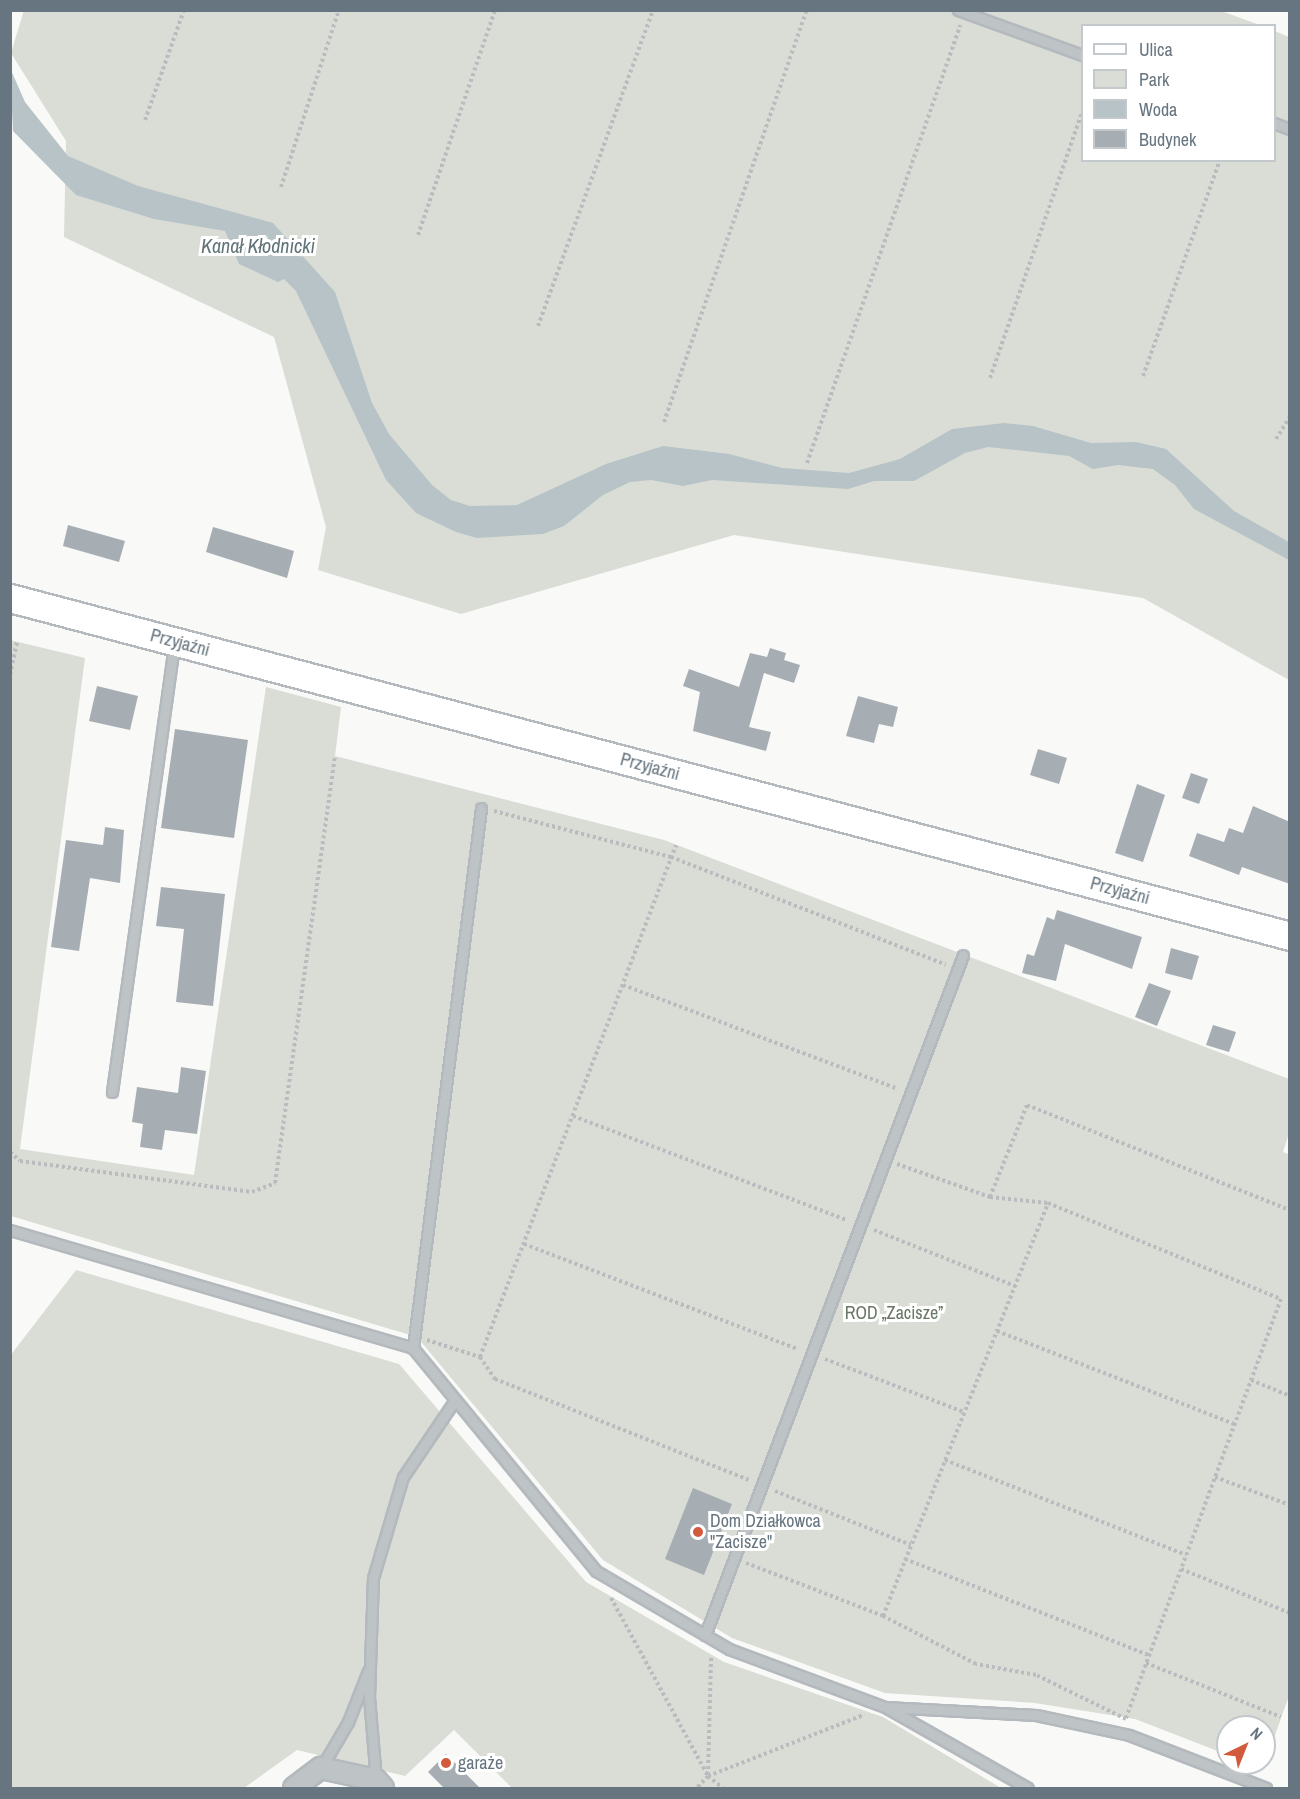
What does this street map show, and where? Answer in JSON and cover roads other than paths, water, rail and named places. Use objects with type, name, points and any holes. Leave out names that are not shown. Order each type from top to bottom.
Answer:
[{"type":"main road","name":"Przyjaźni","points":[[10,598],[1290,936]]},
{"type":"street","points":[[294,1788],[321,1768],[379,1784]]},
{"type":"lane","points":[[961,12],[1081,54]]},
{"type":"lane","points":[[1276,123],[1290,129]]},
{"type":"lane","points":[[112,1092],[174,642]]},
{"type":"lane","points":[[412,1348],[481,808]]},
{"type":"lane","points":[[708,1637],[733,1558],[963,955]]},
{"type":"lane","points":[[10,1230],[412,1348],[596,1571],[708,1637],[885,1707],[1028,1788]]},
{"type":"lane","points":[[379,1784],[370,1663],[373,1578],[403,1477],[455,1400]]},
{"type":"lane","points":[[321,1768],[348,1722],[370,1663]]},
{"type":"lane","points":[[885,1707],[1036,1715],[1129,1735],[1266,1788]]},
{"type":"water","name":"Kanał Kłodnicki","points":[[10,68],[25,102],[68,156],[138,186],[273,223],[335,292],[372,403],[389,434],[432,485],[451,500],[470,506],[517,505],[606,464],[663,446],[729,454],[782,468],[849,473],[900,459],[952,429],[1004,423],[1033,426],[1091,443],[1136,442],[1166,449],[1234,511],[1289,542],[1289,560],[1194,509],[1175,485],[1153,469],[1118,465],[1093,469],[1069,456],[988,447],[965,453],[914,481],[874,481],[848,489],[712,480],[683,486],[651,480],[630,482],[603,495],[564,526],[543,534],[477,538],[456,532],[416,513],[386,480],[296,291],[284,279],[278,282],[239,264],[225,231],[154,219],[76,195],[13,131]]},
{"type":"place","name":"Dom Działkowca \"Zacisze\"","points":[[698,1532]]},
{"type":"place","name":"garaże","points":[[446,1763]]},
{"type":"park label","name":"ROD „Zacisze”","points":[[894,1313]]}]
